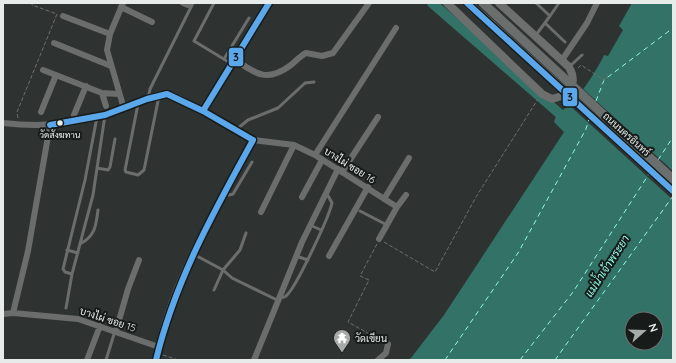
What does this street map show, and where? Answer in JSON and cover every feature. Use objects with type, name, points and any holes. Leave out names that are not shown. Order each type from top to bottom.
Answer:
[{"type":"main road","points":[[447,3],[542,94],[552,98],[565,95],[573,83],[571,70],[499,3]]},
{"type":"main road","name":"ถนนนครอินทร์","points":[[467,3],[673,191]]},
{"type":"main road","name":"ถนนนครอินทร์","points":[[483,3],[673,179]]},
{"type":"street","points":[[203,111],[269,3]]},
{"type":"street","points":[[233,62],[260,76],[267,76],[281,72],[306,53],[328,56],[333,53],[369,3]]},
{"type":"street","points":[[562,60],[587,23],[597,3]]},
{"type":"street","points":[[124,109],[107,50],[110,34],[122,4],[152,22]]},
{"type":"street","points":[[64,16],[110,34]]},
{"type":"street","points":[[315,155],[396,28]]},
{"type":"street","points":[[54,43],[111,66]]},
{"type":"street","points":[[43,70],[102,93],[119,94]]},
{"type":"street","points":[[41,112],[56,74]]},
{"type":"street","points":[[74,115],[86,86]]},
{"type":"street","points":[[102,93],[106,106]]},
{"type":"street","points":[[3,123],[50,126],[105,115],[138,104],[147,99],[170,95],[203,111],[235,131],[253,140],[193,254],[181,283],[157,353]]},
{"type":"street","points":[[254,360],[296,256],[326,192],[378,117]]},
{"type":"street","points":[[13,313],[28,251],[50,126]]},
{"type":"street","name":"บางไผ่ ซอย 16","points":[[253,140],[294,145],[315,155],[368,187],[397,207]]},
{"type":"street","points":[[261,212],[294,145]]},
{"type":"street","points":[[384,198],[409,158]]},
{"type":"street","points":[[302,198],[322,160]]},
{"type":"street","points":[[329,256],[368,187]]},
{"type":"street","points":[[379,239],[397,207],[406,195]]},
{"type":"street","points":[[116,331],[139,260]]},
{"type":"street","name":"บางไผ่ ซอย 15","points":[[3,314],[13,313],[70,318],[116,331],[157,353]]},
{"type":"street","points":[[87,360],[100,326]]},
{"type":"street","points":[[378,360],[386,353],[386,343]]},
{"type":"lane","points":[[214,3],[194,41],[224,59],[233,62]]},
{"type":"lane","points":[[536,3],[550,16]]},
{"type":"lane","points":[[534,36],[559,3]]},
{"type":"lane","points":[[147,99],[188,4]]},
{"type":"lane","points":[[224,59],[250,18]]},
{"type":"lane","points":[[545,22],[565,42]]},
{"type":"lane","points":[[571,70],[582,55]]},
{"type":"lane","points":[[235,131],[248,120],[278,108],[305,83],[314,82]]},
{"type":"lane","points":[[138,104],[126,172],[138,175],[144,170],[159,96]]},
{"type":"lane","points":[[66,308],[72,274],[93,195],[105,115]]},
{"type":"lane","points":[[72,274],[65,272],[63,269],[85,180],[97,117]]},
{"type":"lane","points":[[97,168],[108,170],[110,167],[115,139]]},
{"type":"lane","points":[[224,194],[233,194],[252,162]]},
{"type":"lane","points":[[193,254],[223,270],[232,278],[278,299],[286,296],[308,260],[332,203],[326,192]]},
{"type":"lane","points":[[80,244],[89,239],[93,233],[98,210]]},
{"type":"lane","points":[[360,211],[387,225]]},
{"type":"lane","points":[[310,225],[321,230]]},
{"type":"lane","points":[[214,290],[223,270],[240,250],[246,233]]},
{"type":"lane","points":[[67,250],[78,254]]},
{"type":"lane","points":[[296,256],[308,260]]},
{"type":"lane","points":[[285,285],[292,286]]},
{"type":"lane","points":[[106,360],[116,331]]},
{"type":"path","points":[[18,124],[17,112],[57,14],[32,5],[32,3]]},
{"type":"path","points":[[571,70],[581,65],[604,80]]},
{"type":"path","points":[[600,86],[608,74]]},
{"type":"path","points":[[386,343],[348,322],[369,280],[360,276],[372,257],[379,239],[435,272],[476,197],[540,96]]},
{"type":"path","points":[[157,353],[178,360]]},
{"type":"water","name":"แม่น้ำเจ้าพระยา","points":[[632,3],[673,3],[673,360],[407,360],[411,358],[444,315],[564,132],[554,122],[557,113],[570,104],[584,88],[604,55],[608,56],[623,30],[619,26]]},
{"type":"pier","points":[[581,87],[673,171],[673,200],[568,104]]},
{"type":"waterway","points":[[432,3],[568,121]]},
{"type":"ferry route","points":[[596,101],[604,80],[673,28]]},
{"type":"ferry route","points":[[445,360],[518,253],[586,129],[589,119]]},
{"type":"ferry route","points":[[658,160],[673,137]]},
{"type":"ferry route","points":[[520,360],[573,292],[649,174]]},
{"type":"ferry route","points":[[555,360],[673,196]]},
{"type":"transit line","name":"3","points":[[203,111],[269,3]]},
{"type":"transit line","name":"3","points":[[467,3],[673,191]]},
{"type":"transit line","name":"3","points":[[50,125],[105,115],[147,99],[167,94],[203,111],[253,140]]},
{"type":"transit line","name":"3","points":[[156,360],[164,331],[185,274],[210,220],[253,140]]},
{"type":"place","name":"วัดสังฆทาน","points":[[60,123]]},
{"type":"place","name":"วัดเขียน","points":[[342,353]]}]
